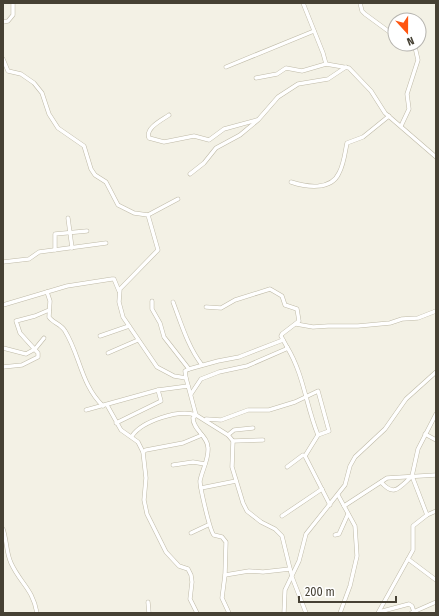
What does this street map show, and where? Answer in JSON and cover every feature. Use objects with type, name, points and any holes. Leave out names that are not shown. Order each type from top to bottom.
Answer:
[{"type":"street","points":[[3,22],[8,20],[13,15],[13,3]]},
{"type":"street","points":[[303,3],[326,64]]},
{"type":"street","points":[[360,3],[362,11],[387,30]]},
{"type":"street","points":[[226,67],[314,31]]},
{"type":"street","points":[[401,126],[409,109],[407,94],[418,60],[416,52]]},
{"type":"street","points":[[3,59],[8,71],[28,78],[42,93],[48,114],[58,128],[84,146],[91,169],[95,175],[106,182],[115,202],[134,213],[148,215],[178,199]]},
{"type":"street","points":[[256,78],[277,74],[286,68],[302,71],[326,64],[346,66],[371,91],[385,113],[436,157]]},
{"type":"street","points":[[190,174],[204,163],[216,148],[240,135],[258,120],[271,102],[290,88],[298,84],[328,79],[346,66]]},
{"type":"street","points":[[169,115],[152,128],[148,136],[149,138],[164,142],[194,136],[209,140],[224,129],[258,120]]},
{"type":"street","points":[[291,182],[314,186],[332,182],[340,173],[347,143],[362,137],[389,116]]},
{"type":"street","points":[[119,292],[122,286],[158,250],[148,215]]},
{"type":"street","points":[[68,218],[72,248]]},
{"type":"street","points":[[55,250],[55,234],[87,231]]},
{"type":"street","points":[[3,262],[29,258],[38,252],[106,243]]},
{"type":"street","points":[[3,306],[67,286],[114,279],[119,292],[123,317],[157,367],[174,376],[186,378]]},
{"type":"street","points":[[206,307],[221,308],[235,300],[272,290],[282,296],[285,305],[297,309],[299,321],[282,334],[283,340],[300,374],[309,409],[318,435]]},
{"type":"street","points":[[47,292],[50,301],[50,319],[61,326],[65,331],[75,351],[84,379],[93,394],[105,405],[121,430],[132,436],[138,442],[143,452],[146,478],[144,500],[147,514],[166,552],[179,566],[188,569],[191,575],[190,599],[197,613]]},
{"type":"street","points":[[152,301],[152,309],[160,323],[164,337],[189,369]]},
{"type":"street","points":[[173,302],[182,328],[194,354],[202,365]]},
{"type":"street","points":[[3,367],[22,365],[38,357],[39,355],[35,349],[20,333],[16,321],[49,310]]},
{"type":"street","points":[[296,324],[313,327],[358,326],[390,323],[402,319],[418,318],[436,311]]},
{"type":"street","points":[[100,336],[129,326]]},
{"type":"street","points":[[3,348],[23,354],[30,353],[44,338]]},
{"type":"street","points":[[108,353],[138,340]]},
{"type":"street","points":[[229,613],[222,598],[225,575],[226,542],[222,537],[214,535],[208,525],[207,507],[200,482],[209,449],[202,435],[193,423],[193,418],[196,415],[185,372],[189,369],[202,365],[239,357],[283,340]]},
{"type":"street","points":[[191,394],[201,379],[218,372],[247,366],[272,356],[287,347]]},
{"type":"street","points":[[284,613],[284,590],[299,561],[306,534],[345,485],[350,466],[355,457],[385,429],[406,399],[436,372]]},
{"type":"street","points":[[86,410],[158,390],[188,386]]},
{"type":"street","points":[[116,423],[161,401],[158,390]]},
{"type":"street","points":[[202,418],[221,420],[248,410],[269,410],[307,397],[318,391],[329,431],[318,435],[305,456],[287,466]]},
{"type":"street","points":[[132,436],[136,431],[146,425],[172,415],[191,414],[202,418],[228,435],[233,441],[232,467],[247,511],[261,522],[275,529],[282,536],[292,577],[306,613]]},
{"type":"street","points":[[427,515],[412,476],[418,449],[436,414]]},
{"type":"street","points":[[228,435],[234,430],[253,428]]},
{"type":"street","points":[[425,434],[436,440]]},
{"type":"street","points":[[143,452],[146,450],[182,443],[202,435]]},
{"type":"street","points":[[233,441],[262,440]]},
{"type":"street","points":[[305,456],[330,505]]},
{"type":"street","points":[[173,465],[193,462],[205,464]]},
{"type":"street","points":[[344,506],[387,478],[436,475]]},
{"type":"street","points":[[381,482],[388,489],[394,490],[400,487],[412,476]]},
{"type":"street","points":[[201,488],[236,481]]},
{"type":"street","points":[[282,516],[322,489]]},
{"type":"street","points":[[338,495],[356,531],[357,556],[350,586],[340,613]]},
{"type":"street","points":[[378,612],[413,550],[413,526],[427,515],[436,511]]},
{"type":"street","points":[[335,535],[339,534],[348,514]]},
{"type":"street","points":[[190,533],[208,525]]},
{"type":"street","points":[[3,529],[7,552],[11,563],[32,595],[36,613]]},
{"type":"street","points":[[408,559],[436,580]]},
{"type":"street","points":[[225,575],[249,571],[263,572],[290,569]]},
{"type":"street","points":[[148,602],[149,613]]},
{"type":"street","points":[[378,612],[409,604],[412,606],[413,612],[436,602]]}]
